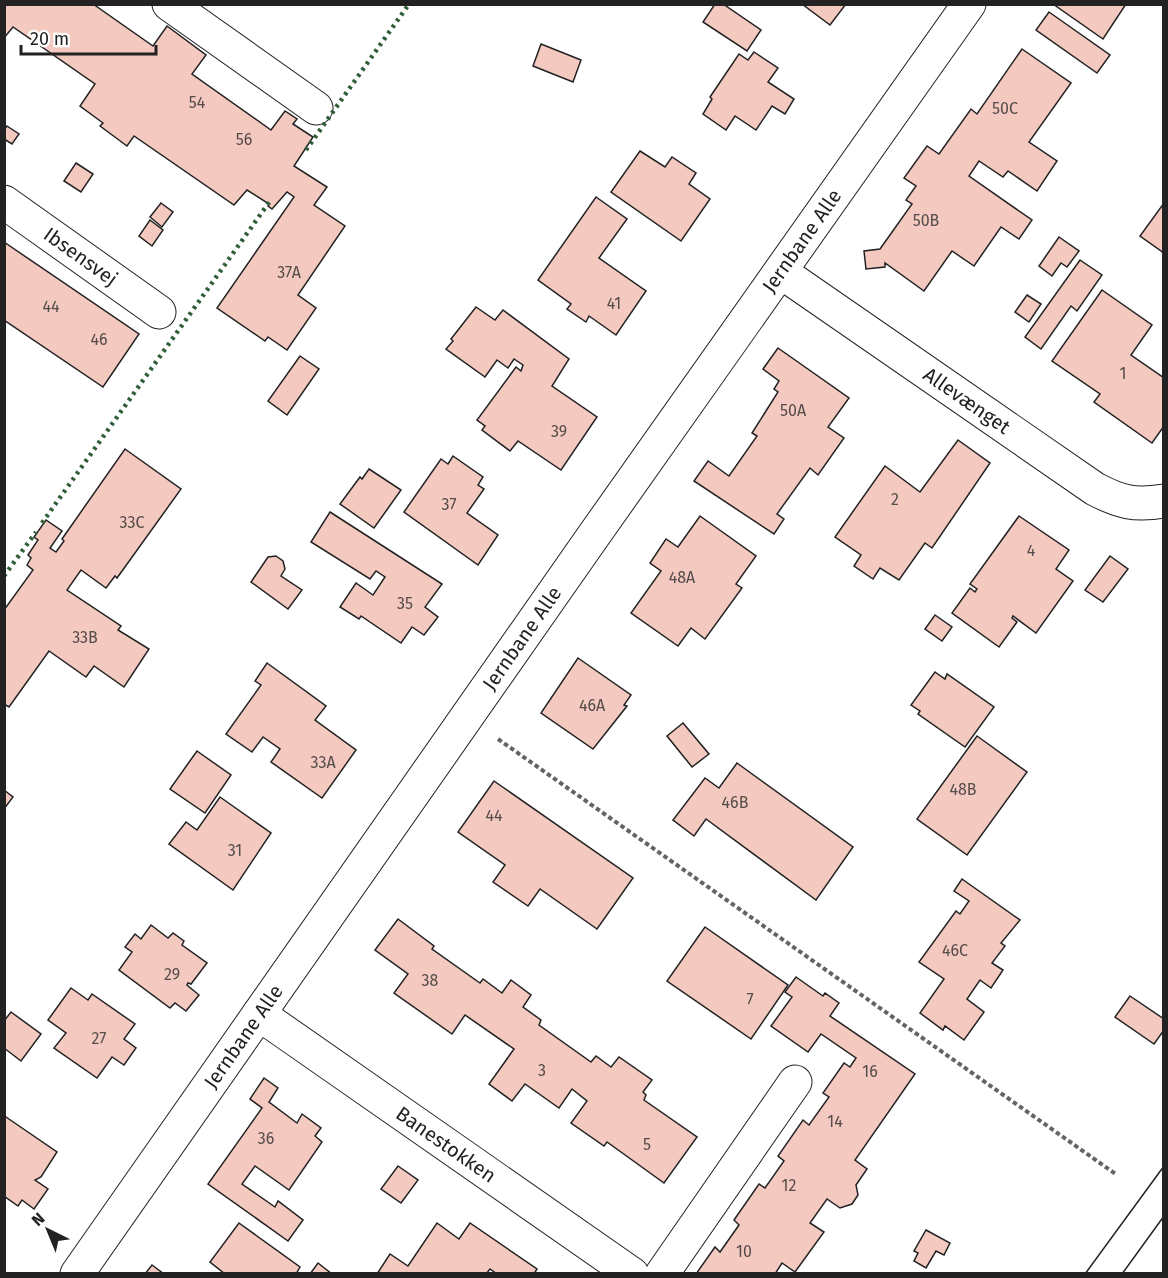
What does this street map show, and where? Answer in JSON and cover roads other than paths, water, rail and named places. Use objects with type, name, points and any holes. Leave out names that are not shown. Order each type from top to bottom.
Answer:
[{"type":"street","points":[[169,4],[316,108]]},
{"type":"street","name":"Jernbane Alle","points":[[77,1274],[969,4]]},
{"type":"street","name":"Ibsensvej","points":[[4,202],[159,312]]},
{"type":"street","name":"Allevænget","points":[[781,272],[1095,489],[1117,500],[1142,505],[1164,501]]},
{"type":"street","name":"Banestokken","points":[[259,1014],[632,1274]]},
{"type":"street","points":[[662,1274],[795,1082]]},
{"type":"tram line","points":[[1085,1274],[1164,1166]]},
{"type":"tram line","points":[[1122,1274],[1164,1216]]}]
